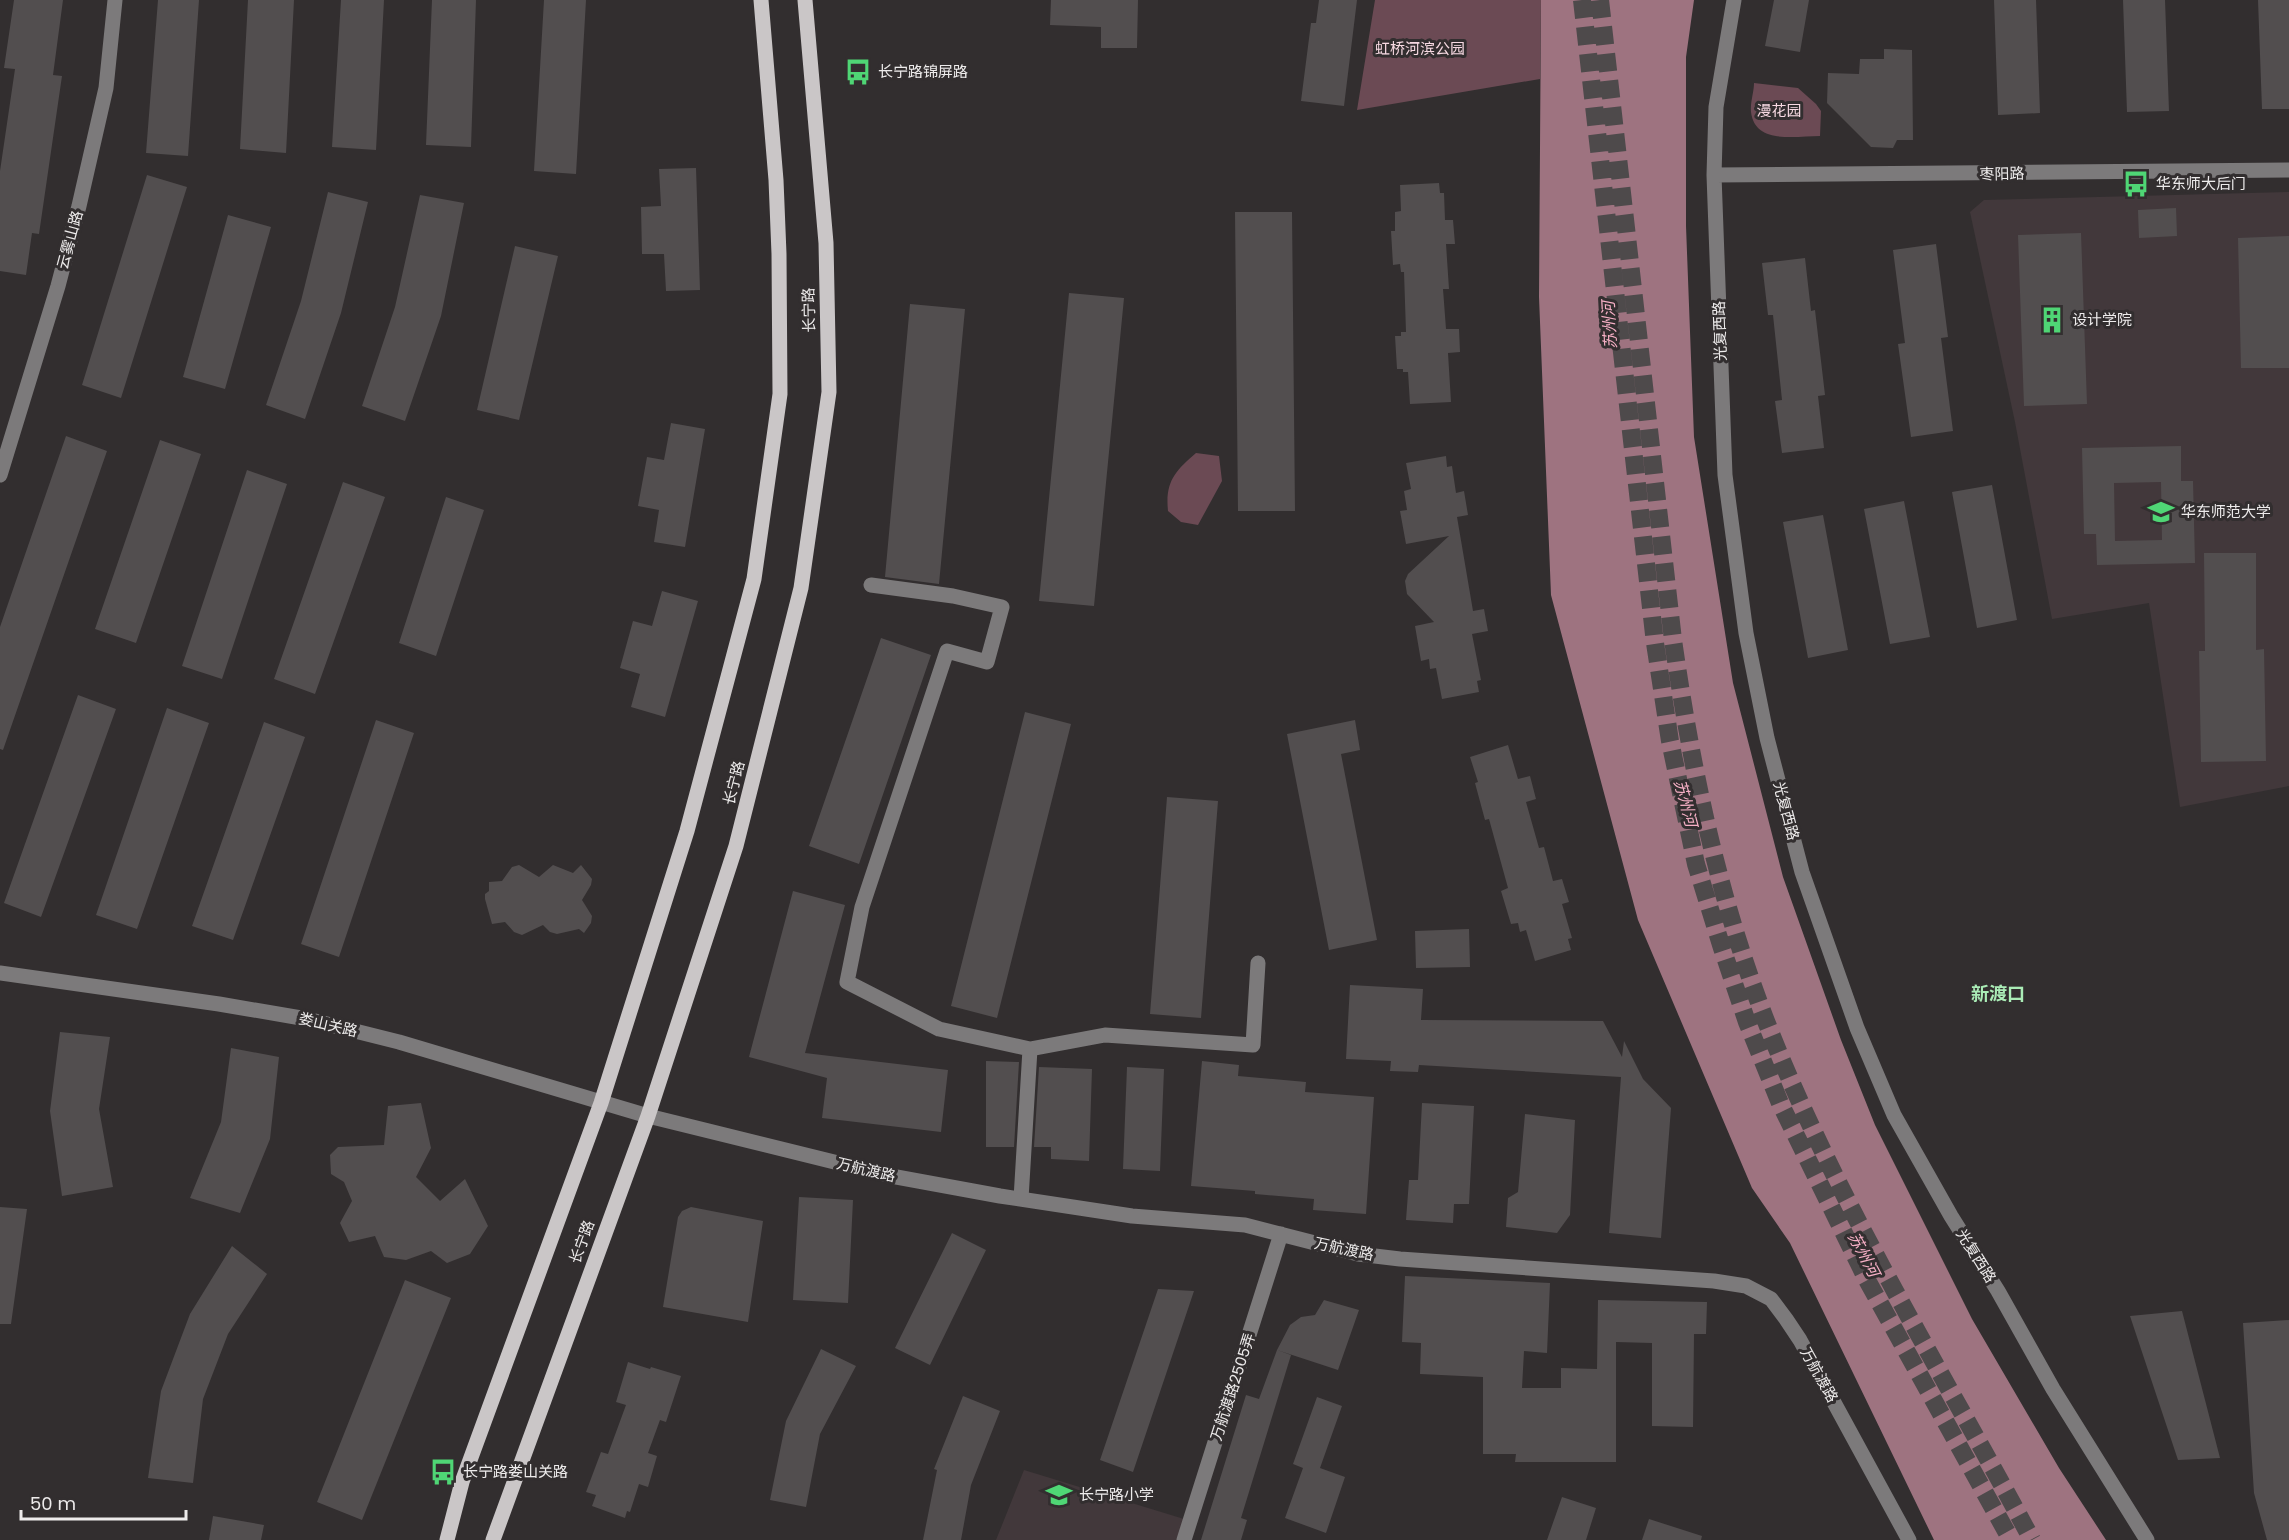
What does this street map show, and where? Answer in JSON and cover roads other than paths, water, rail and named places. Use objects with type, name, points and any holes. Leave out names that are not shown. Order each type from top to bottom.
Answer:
[{"type":"main road","name":"长宁路","points":[[447,1540],[462,1482],[601,1103],[687,831],[754,579],[780,394],[777,201],[761,0]]},
{"type":"main road","name":"长宁路","points":[[493,1540],[648,1116],[736,846],[801,588],[829,392],[826,243],[805,0]]},
{"type":"street","name":"云雾山路","points":[[0,475],[58,286],[79,206],[106,88],[115,0]]},
{"type":"street","name":"光复西路","points":[[1734,0],[1716,107],[1714,175],[1725,475],[1746,633],[1762,717],[1802,872],[1857,1028],[1894,1114],[1950,1216],[1998,1291],[2054,1389],[2147,1540]]},
{"type":"street","name":"枣阳路","points":[[1714,175],[2289,170]]},
{"type":"street","points":[[871,585],[1002,607],[987,662],[946,651],[862,908],[847,982],[939,1029],[1030,1049],[1105,1035],[1253,1045],[1258,963]]},
{"type":"street","name":"娄山关路","points":[[0,973],[307,1019],[399,1042],[648,1116]]},
{"type":"street","points":[[1021,1199],[1030,1049]]},
{"type":"street","name":"万航渡路","points":[[648,1116],[891,1176],[1132,1216],[1245,1225],[1358,1254],[1400,1259],[1714,1281],[1746,1287],[1771,1299],[1795,1333],[1909,1540]]},
{"type":"street","name":"万航渡路2505弄","points":[[1184,1540],[1281,1234]]},
{"type":"water","name":"苏州河","points":[[1541,0],[1694,0],[1686,57],[1686,226],[1694,437],[1733,683],[1783,877],[1841,1040],[1875,1125],[1972,1319],[2059,1468],[2106,1540],[1934,1540],[1790,1243],[1752,1188],[1638,920],[1551,595],[1539,297]]},
{"type":"tunnel","points":[[1582,0],[1655,643],[1670,741],[1696,864],[1747,1022],[1780,1103],[1867,1280],[2011,1540]]},
{"type":"tunnel","points":[[1600,0],[1673,640],[1698,784],[1720,877],[1747,970],[1764,1016],[1823,1151],[1890,1282],[2032,1540]]},
{"type":"place","name":"长宁路锦屏路","points":[[858,72]]},
{"type":"place","name":"华东师大后门","points":[[2136,184]]},
{"type":"place","name":"设计学院","points":[[2052,320]]},
{"type":"place","name":"华东师范大学","points":[[2161,512]]},
{"type":"place","name":"长宁路娄山关路","points":[[443,1472]]},
{"type":"place","name":"长宁路小学","points":[[1059,1495]]},
{"type":"district","name":"新渡口","points":[[1998,994]]},
{"type":"park label","name":"虹桥河滨公园","points":[[1420,49]]},
{"type":"park label","name":"漫花园","points":[[1779,111]]}]
